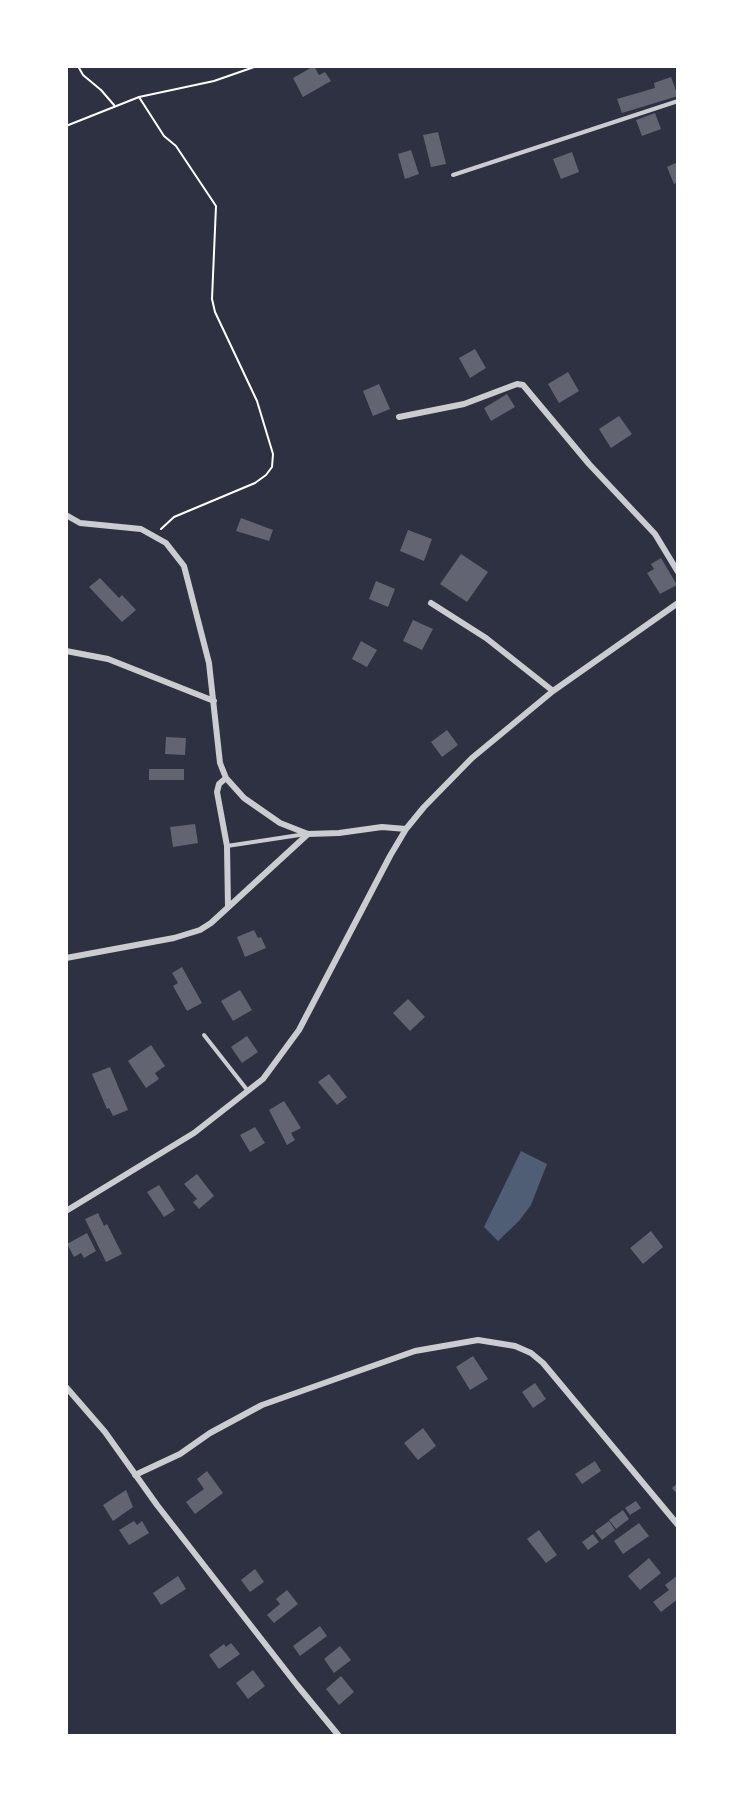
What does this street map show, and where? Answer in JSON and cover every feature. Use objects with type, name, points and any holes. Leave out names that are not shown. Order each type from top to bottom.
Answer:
[{"type":"street","points":[[399,417],[464,404],[517,384],[523,385],[589,464],[654,534],[678,572]]},
{"type":"street","points":[[66,515],[80,523],[129,526],[155,535],[177,554],[189,579],[204,635],[214,701],[218,757],[226,778],[244,798],[268,816],[308,834],[339,833],[382,827],[406,829]]},
{"type":"street","points":[[431,603],[486,638],[553,691]]},
{"type":"street","points":[[66,1211],[195,1133],[249,1091],[275,1065],[299,1030],[406,829],[472,758],[553,691],[678,603]]},
{"type":"street","points":[[66,651],[108,659],[214,701]]},
{"type":"street","points":[[226,778],[219,784],[217,792],[227,846],[228,907]]},
{"type":"street","points":[[66,958],[190,934],[211,923],[308,834]]},
{"type":"street","points":[[135,1475],[180,1454],[210,1433],[262,1405],[415,1351],[478,1341],[498,1342],[531,1353],[543,1363],[678,1525]]},
{"type":"street","points":[[66,1387],[339,1736]]},
{"type":"lane","points":[[453,175],[678,101]]},
{"type":"lane","points":[[227,846],[308,834]]},
{"type":"lane","points":[[204,1035],[249,1091]]},
{"type":"path","points":[[78,66],[83,75],[115,106]]},
{"type":"path","points":[[66,126],[139,97],[213,81],[257,66]]},
{"type":"path","points":[[139,97],[216,206],[212,299],[215,312],[257,401],[273,454],[272,466],[266,475],[255,483],[174,517],[155,535]]},
{"type":"water","points":[[521,1151],[547,1164],[531,1205],[519,1221],[498,1241],[484,1227]]},
{"type":"building","points":[[314,66],[319,75],[325,72],[331,81],[303,97],[293,78]]},
{"type":"building","points":[[671,77],[678,96],[622,113],[617,99],[655,88],[654,83]]},
{"type":"building","points":[[655,113],[661,129],[642,136],[636,120]]},
{"type":"building","points":[[438,132],[446,164],[431,167],[423,135]]},
{"type":"building","points":[[411,150],[419,174],[405,179],[398,154]]},
{"type":"building","points":[[572,152],[579,172],[561,179],[553,159]]},
{"type":"building","points":[[678,162],[678,182],[674,184],[667,167]]},
{"type":"building","points":[[475,349],[486,368],[470,378],[459,358]]},
{"type":"building","points":[[568,372],[579,391],[559,403],[548,384]]},
{"type":"building","points":[[379,384],[390,409],[373,416],[363,391]]},
{"type":"building","points":[[507,394],[515,407],[491,421],[484,408]]},
{"type":"building","points":[[619,416],[632,434],[611,448],[599,429]]},
{"type":"building","points":[[241,518],[273,530],[269,541],[236,531]]},
{"type":"building","points":[[408,530],[432,539],[424,561],[400,551]]},
{"type":"building","points":[[461,554],[488,572],[467,602],[440,584]]},
{"type":"building","points":[[661,558],[677,585],[660,594],[647,573],[654,569],[651,564]]},
{"type":"building","points":[[100,578],[119,598],[122,595],[136,610],[122,622],[89,587]]},
{"type":"building","points":[[376,581],[395,589],[388,607],[369,599]]},
{"type":"building","points":[[413,620],[433,629],[422,650],[403,641]]},
{"type":"building","points":[[361,641],[377,650],[367,667],[352,659]]},
{"type":"building","points":[[447,730],[458,745],[442,757],[431,742]]},
{"type":"building","points":[[166,737],[186,738],[185,755],[165,754]]},
{"type":"building","points":[[149,769],[184,769],[184,780],[149,780]]},
{"type":"building","points":[[195,824],[198,843],[173,847],[170,827]]},
{"type":"building","points":[[254,930],[258,938],[261,937],[266,948],[245,957],[237,937]]},
{"type":"building","points":[[182,967],[202,1003],[187,1011],[173,986],[178,983],[172,973]]},
{"type":"building","points":[[240,990],[252,1010],[233,1021],[221,1001]]},
{"type":"building","points":[[408,999],[425,1017],[410,1031],[393,1013]]},
{"type":"building","points":[[247,1036],[258,1052],[242,1063],[231,1047]]},
{"type":"building","points":[[151,1045],[165,1066],[155,1073],[159,1079],[146,1088],[128,1061]]},
{"type":"building","points":[[110,1067],[128,1110],[113,1116],[109,1108],[107,1109],[92,1074]]},
{"type":"building","points":[[329,1074],[347,1097],[337,1105],[318,1082]]},
{"type":"building","points":[[284,1101],[301,1128],[291,1133],[295,1140],[287,1145],[269,1110]]},
{"type":"building","points":[[255,1127],[265,1143],[250,1152],[240,1135]]},
{"type":"building","points":[[197,1174],[214,1196],[199,1209],[193,1202],[197,1199],[184,1184]]},
{"type":"building","points":[[159,1185],[175,1210],[164,1217],[147,1192]]},
{"type":"building","points":[[98,1213],[104,1226],[107,1224],[122,1254],[106,1262],[85,1219]]},
{"type":"building","points":[[651,1231],[663,1247],[643,1264],[630,1248]]},
{"type":"building","points":[[87,1233],[96,1251],[84,1258],[81,1253],[74,1257],[67,1244]]},
{"type":"building","points":[[473,1356],[488,1379],[470,1390],[456,1367]]},
{"type":"building","points":[[535,1383],[546,1399],[533,1408],[522,1392]]},
{"type":"building","points":[[423,1428],[436,1446],[418,1460],[404,1443]]},
{"type":"building","points":[[595,1461],[601,1471],[582,1484],[575,1474]]},
{"type":"building","points":[[207,1471],[223,1493],[195,1514],[186,1502],[204,1489],[197,1479]]},
{"type":"building","points":[[678,1483],[678,1495],[672,1488]]},
{"type":"building","points":[[126,1490],[133,1507],[113,1521],[103,1505]]},
{"type":"building","points":[[636,1501],[641,1508],[630,1515],[625,1508]]},
{"type":"building","points":[[623,1510],[629,1519],[616,1529],[609,1520]]},
{"type":"building","points":[[134,1521],[137,1525],[142,1521],[149,1533],[129,1545],[119,1530]]},
{"type":"building","points":[[609,1521],[615,1530],[602,1540],[595,1531]]},
{"type":"building","points":[[639,1523],[649,1536],[623,1554],[614,1541]]},
{"type":"building","points":[[539,1530],[557,1555],[546,1563],[527,1539]]},
{"type":"building","points":[[593,1534],[599,1542],[588,1550],[582,1542]]},
{"type":"building","points":[[649,1558],[661,1573],[640,1590],[628,1576]]},
{"type":"building","points":[[255,1569],[264,1582],[250,1592],[241,1580]]},
{"type":"building","points":[[678,1575],[678,1599],[661,1612],[653,1602],[669,1590],[665,1585]]},
{"type":"building","points":[[178,1576],[186,1589],[161,1605],[153,1593]]},
{"type":"building","points":[[287,1590],[298,1604],[274,1623],[267,1615],[280,1604],[276,1599]]},
{"type":"building","points":[[320,1626],[327,1636],[300,1656],[293,1646]]},
{"type":"building","points":[[231,1643],[240,1654],[219,1669],[209,1655],[224,1644],[226,1647]]},
{"type":"building","points":[[340,1646],[351,1660],[334,1673],[324,1659]]},
{"type":"building","points":[[253,1670],[265,1686],[248,1699],[236,1683]]},
{"type":"building","points":[[341,1676],[354,1692],[339,1705],[326,1689]]}]
